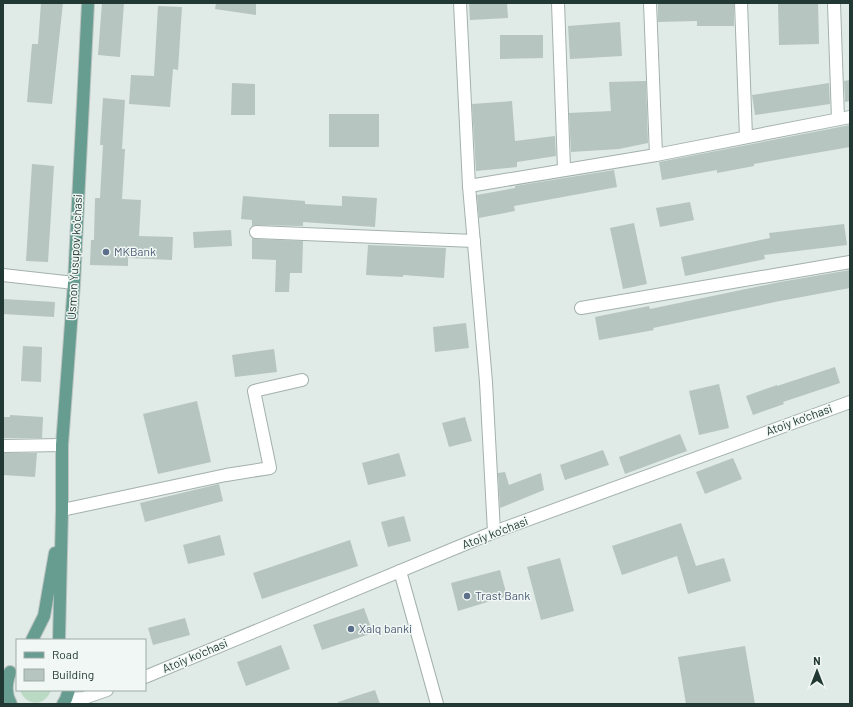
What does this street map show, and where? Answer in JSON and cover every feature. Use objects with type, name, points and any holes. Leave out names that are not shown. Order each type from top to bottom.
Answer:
[{"type":"main road","name":"Usmon Yusupov ko'chasi","points":[[59,639],[62,445],[74,283],[88,3]]},
{"type":"main road","name":"Usmon Yusupov ko'chasi","points":[[32,639],[44,616],[62,510]]},
{"type":"main road","points":[[8,671],[6,693],[11,704]]},
{"type":"street","points":[[460,3],[469,186],[486,382],[494,532]]},
{"type":"street","points":[[558,3],[564,169]]},
{"type":"street","points":[[650,3],[656,155]]},
{"type":"street","points":[[741,3],[746,137]]},
{"type":"street","points":[[834,3],[838,119]]},
{"type":"street","points":[[469,186],[564,169],[656,155],[850,117]]},
{"type":"street","points":[[256,232],[474,241]]},
{"type":"street","points":[[581,308],[850,262]]},
{"type":"street","points":[[3,275],[74,283]]},
{"type":"street","points":[[62,510],[226,475],[270,468],[254,391],[302,380]]},
{"type":"street","name":"Atoiy ko'chasi","points":[[146,677],[494,532],[850,402]]},
{"type":"street","points":[[3,446],[62,445]]},
{"type":"street","points":[[400,571],[437,704]]},
{"type":"street","points":[[66,699],[84,698],[105,691]]},
{"type":"green space","points":[[20,691],[50,691],[44,700],[36,703],[27,700]]},
{"type":"building","points":[[41,3],[63,3],[52,104],[27,102],[32,44],[38,44]]},
{"type":"building","points":[[102,3],[124,3],[120,57],[98,55]]},
{"type":"building","points":[[216,3],[256,3],[256,15],[215,9]]},
{"type":"building","points":[[469,3],[507,3],[508,18],[470,20]]},
{"type":"building","points":[[658,3],[734,3],[734,26],[697,26],[697,21],[658,22]]},
{"type":"building","points":[[778,3],[818,3],[819,44],[779,45]]},
{"type":"building","points":[[158,6],[182,7],[178,70],[173,69],[170,107],[129,104],[131,75],[154,76]]},
{"type":"building","points":[[620,22],[622,56],[570,59],[568,26]]},
{"type":"building","points":[[500,35],[543,35],[543,58],[500,59]]},
{"type":"building","points":[[850,80],[850,101],[845,102],[844,81]]},
{"type":"building","points":[[646,81],[648,143],[619,149],[571,152],[569,113],[611,111],[609,82]]},
{"type":"building","points":[[232,83],[255,84],[255,115],[231,115]]},
{"type":"building","points":[[829,83],[830,104],[755,115],[752,95]]},
{"type":"building","points":[[103,98],[125,100],[122,149],[125,149],[122,199],[141,200],[139,236],[173,237],[172,260],[128,258],[128,266],[90,265],[91,240],[94,240],[95,198],[100,198],[103,145],[100,145]]},
{"type":"building","points":[[512,101],[515,141],[555,136],[556,156],[517,162],[517,167],[476,171],[472,104]]},
{"type":"building","points":[[329,114],[379,114],[379,147],[329,147]]},
{"type":"building","points":[[850,125],[850,147],[754,164],[754,166],[717,173],[717,170],[662,180],[659,162]]},
{"type":"building","points":[[32,164],[54,166],[48,262],[26,261]]},
{"type":"building","points":[[614,170],[617,187],[514,206],[515,211],[479,218],[477,195],[515,188],[515,186]]},
{"type":"building","points":[[243,196],[305,201],[305,204],[342,206],[342,196],[377,198],[375,227],[303,222],[303,226],[252,226],[252,220],[241,219]]},
{"type":"building","points":[[690,202],[694,220],[660,227],[656,208]]},
{"type":"building","points":[[634,223],[647,284],[623,289],[610,228]]},
{"type":"building","points":[[844,224],[847,245],[764,255],[765,259],[685,276],[681,257],[770,238],[769,233]]},
{"type":"building","points":[[231,230],[232,246],[194,248],[193,232]]},
{"type":"building","points":[[252,238],[303,241],[302,273],[290,273],[289,292],[275,292],[276,260],[252,259]]},
{"type":"building","points":[[368,245],[446,248],[444,278],[403,275],[403,277],[366,275]]},
{"type":"building","points":[[850,270],[850,288],[780,301],[653,328],[654,330],[599,340],[595,317],[649,306],[650,309],[780,282]]},
{"type":"building","points":[[3,299],[55,302],[54,317],[3,314]]},
{"type":"building","points":[[466,323],[469,348],[435,352],[433,327]]},
{"type":"building","points":[[23,346],[42,347],[41,382],[21,381]]},
{"type":"building","points":[[274,349],[277,372],[235,377],[232,355]]},
{"type":"building","points":[[835,367],[840,383],[783,402],[784,404],[753,415],[746,396]]},
{"type":"building","points":[[719,384],[729,428],[699,435],[689,391]]},
{"type":"building","points":[[197,401],[211,462],[158,474],[143,414]]},
{"type":"building","points":[[10,415],[43,417],[42,438],[3,438],[3,417],[10,417]]},
{"type":"building","points":[[465,417],[472,441],[449,447],[442,423]]},
{"type":"building","points":[[680,434],[687,451],[625,474],[619,457]]},
{"type":"building","points":[[603,450],[609,465],[565,480],[560,465]]},
{"type":"building","points":[[4,453],[37,453],[35,477],[3,475]]},
{"type":"building","points":[[399,453],[406,476],[368,485],[362,463]]},
{"type":"building","points":[[733,458],[742,479],[705,494],[696,472]]},
{"type":"building","points":[[505,472],[509,485],[541,473],[544,490],[500,508],[498,473]]},
{"type":"building","points":[[219,484],[223,501],[145,522],[140,503]]},
{"type":"building","points":[[404,516],[411,541],[388,547],[381,522]]},
{"type":"building","points":[[681,523],[696,566],[724,558],[731,581],[688,594],[677,556],[622,575],[612,546]]},
{"type":"building","points":[[220,535],[225,555],[188,564],[183,545]]},
{"type":"building","points":[[350,540],[358,566],[262,599],[253,573]]},
{"type":"building","points":[[560,558],[574,611],[541,620],[527,567]]},
{"type":"building","points":[[500,570],[507,596],[458,611],[451,583]]},
{"type":"building","points":[[364,608],[373,633],[322,650],[313,625]]},
{"type":"building","points":[[185,618],[190,635],[153,645],[148,628]]},
{"type":"building","points":[[281,645],[290,669],[246,686],[237,662]]},
{"type":"building","points":[[745,646],[755,704],[686,704],[678,657]]},
{"type":"building","points":[[375,690],[380,704],[338,704],[338,702]]},
{"type":"place","name":"MKBank","points":[[106,252]]},
{"type":"place","name":"Trast Bank","points":[[467,596]]},
{"type":"place","name":"Xalq banki","points":[[351,629]]}]
